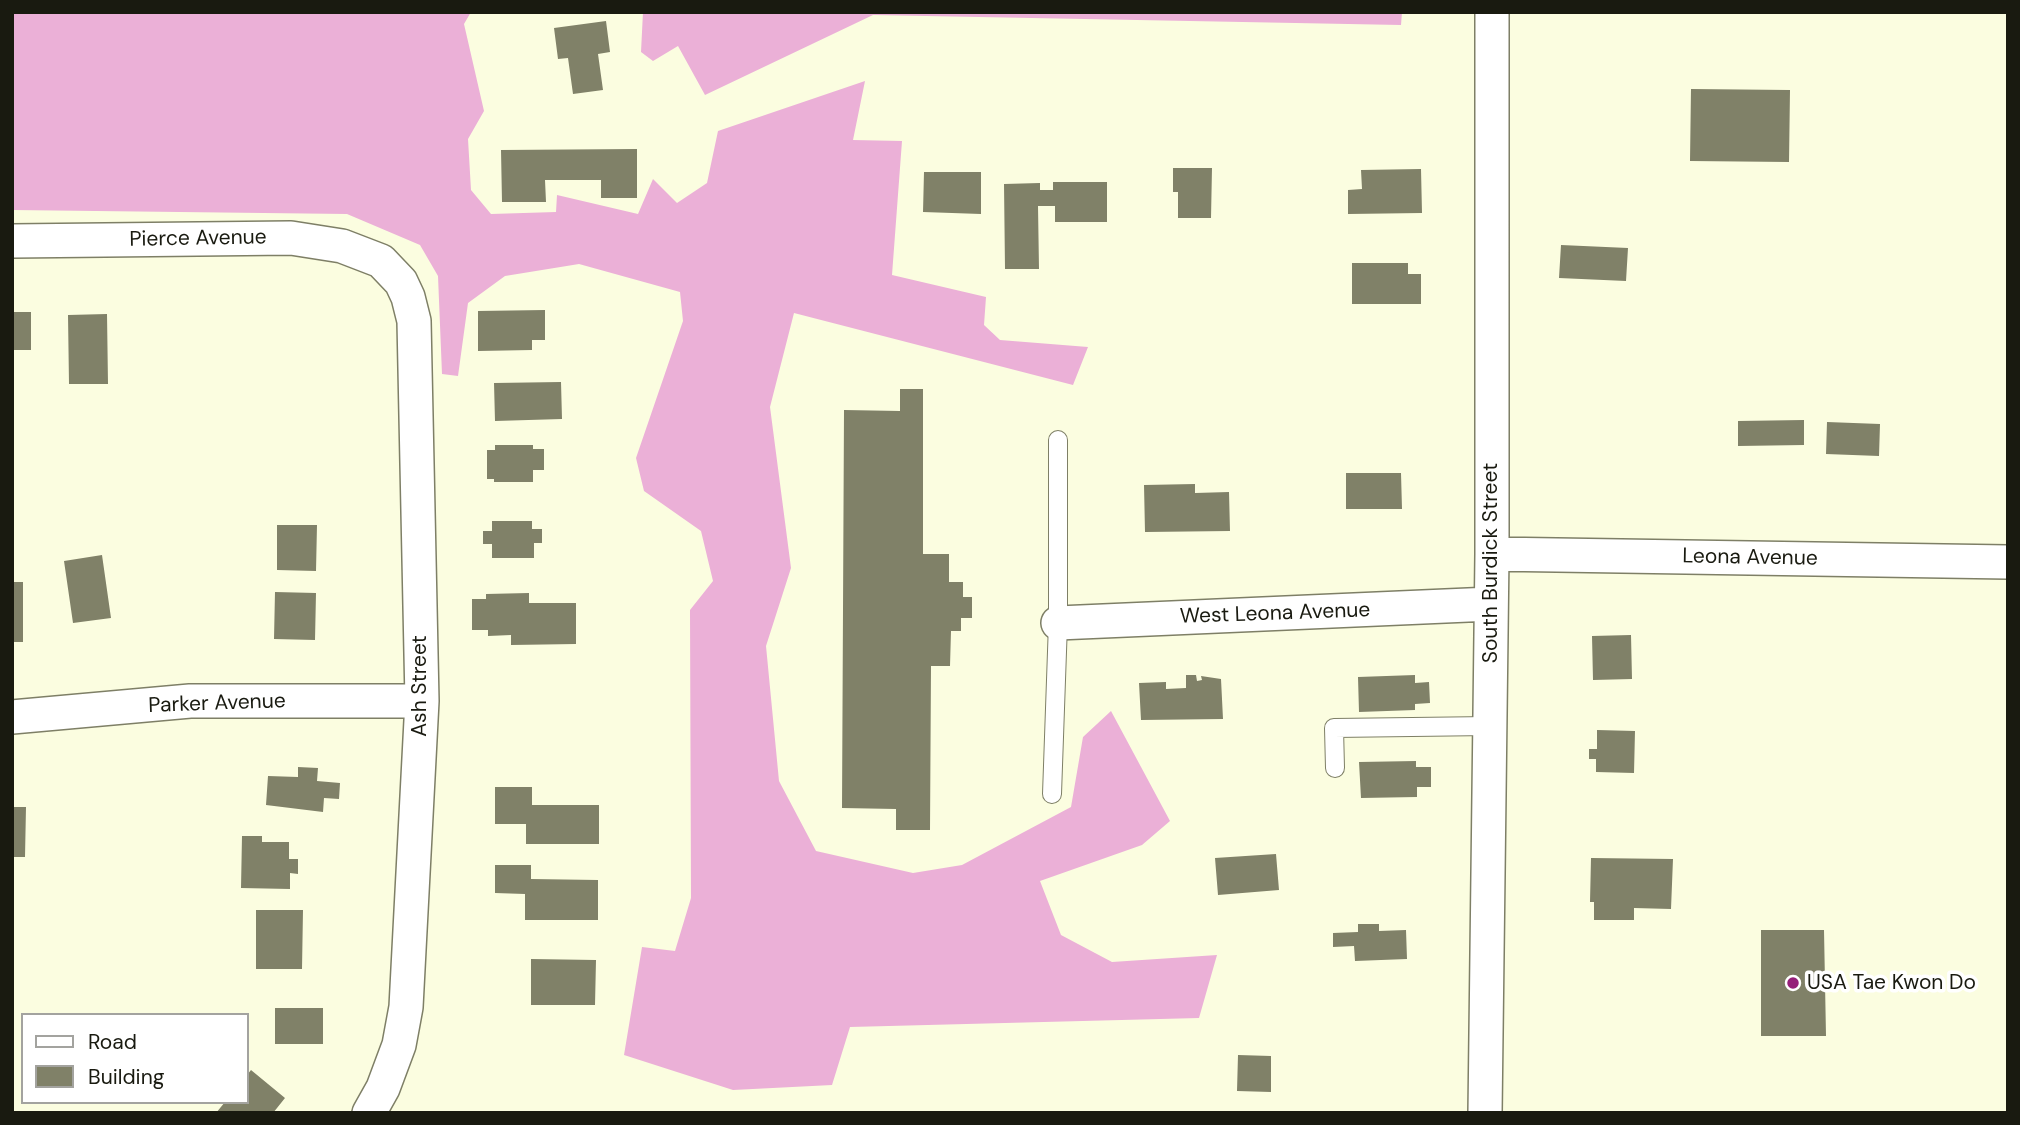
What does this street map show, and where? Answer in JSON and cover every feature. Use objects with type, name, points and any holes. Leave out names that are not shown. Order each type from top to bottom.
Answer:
[{"type":"street","name":"South Burdick Street","points":[[1485,1113],[1492,604],[1492,12]]},
{"type":"street","name":"Pierce Avenue","points":[[12,241],[291,238],[342,246],[381,261]]},
{"type":"street","name":"Ash Street","points":[[369,1113],[383,1088],[395,1056],[405,1007],[422,701],[414,321],[401,282],[381,261]]},
{"type":"street","name":"Leona Avenue","points":[[1492,554],[2008,562]]},
{"type":"street","name":"West Leona Avenue","points":[[1058,623],[1492,604]]},
{"type":"street","name":"Parker Avenue","points":[[12,717],[190,701],[422,701]]},
{"type":"lane","points":[[1052,794],[1058,623],[1058,440]]},
{"type":"lane","points":[[1335,768],[1334,728],[1490,726]]},
{"type":"shaded area","points":[[12,12],[471,12],[464,24],[484,111],[468,139],[471,190],[491,214],[556,212],[557,195],[638,214],[653,179],[677,203],[707,183],[718,131],[865,81],[853,140],[902,141],[892,275],[986,297],[984,325],[1000,340],[1088,347],[1073,385],[794,313],[770,407],[791,568],[766,646],[779,781],[816,851],[913,873],[962,865],[1071,807],[1083,737],[1111,711],[1170,821],[1142,845],[1040,881],[1061,935],[1112,962],[1217,955],[1199,1018],[850,1027],[832,1085],[733,1090],[624,1055],[642,947],[675,951],[691,898],[690,610],[713,581],[701,531],[644,491],[636,458],[683,321],[680,292],[579,264],[505,276],[468,303],[458,376],[442,374],[438,276],[420,245],[347,214],[12,210]]},
{"type":"shaded area","points":[[643,12],[1402,12],[1401,25],[873,15],[705,95],[678,46],[653,61],[641,52]]},
{"type":"building","points":[[606,21],[610,52],[598,54],[603,90],[573,94],[568,58],[558,59],[554,28]]},
{"type":"building","points":[[1691,89],[1790,90],[1789,162],[1690,161]]},
{"type":"building","points":[[637,149],[637,198],[601,198],[601,180],[545,180],[546,202],[502,202],[501,150]]},
{"type":"building","points":[[1173,168],[1212,168],[1211,218],[1178,218],[1178,192],[1173,192]]},
{"type":"building","points":[[1421,169],[1422,213],[1348,214],[1348,190],[1362,189],[1361,170]]},
{"type":"building","points":[[924,172],[981,172],[981,214],[923,212]]},
{"type":"building","points":[[1053,182],[1107,182],[1107,222],[1055,222],[1055,206],[1038,206],[1039,269],[1005,269],[1004,184],[1040,183],[1040,190],[1053,190]]},
{"type":"building","points":[[1561,245],[1628,248],[1626,281],[1559,278]]},
{"type":"building","points":[[1352,263],[1408,263],[1408,274],[1421,274],[1421,304],[1352,304]]},
{"type":"building","points":[[545,310],[545,340],[532,340],[532,350],[478,351],[478,311]]},
{"type":"building","points":[[12,312],[31,312],[31,350],[12,350]]},
{"type":"building","points":[[107,314],[108,384],[69,384],[68,315]]},
{"type":"building","points":[[561,382],[562,419],[495,421],[494,383]]},
{"type":"building","points":[[900,389],[923,389],[923,554],[949,554],[949,582],[963,582],[963,597],[972,597],[972,618],[961,618],[961,631],[951,631],[950,666],[931,666],[930,830],[896,830],[896,809],[842,808],[844,410],[900,411]]},
{"type":"building","points":[[1804,420],[1804,445],[1738,446],[1738,421]]},
{"type":"building","points":[[1827,422],[1880,424],[1879,456],[1826,454]]},
{"type":"building","points":[[495,445],[533,445],[533,449],[544,449],[544,470],[533,470],[533,482],[494,482],[494,479],[487,479],[487,450],[495,450]]},
{"type":"building","points":[[1346,473],[1401,473],[1402,509],[1346,509]]},
{"type":"building","points":[[1195,484],[1195,493],[1229,492],[1230,531],[1145,532],[1144,485]]},
{"type":"building","points":[[492,521],[532,521],[532,529],[542,529],[542,543],[534,543],[534,558],[492,558],[492,544],[483,544],[483,531],[492,531]]},
{"type":"building","points":[[277,525],[317,525],[316,571],[277,570]]},
{"type":"building","points":[[102,555],[111,618],[73,623],[64,561]]},
{"type":"building","points":[[12,582],[23,582],[23,642],[12,642]]},
{"type":"building","points":[[275,592],[316,593],[315,640],[274,639]]},
{"type":"building","points":[[529,593],[529,603],[576,603],[576,644],[511,645],[511,635],[488,636],[488,630],[472,630],[472,599],[486,599],[486,594]]},
{"type":"building","points":[[1631,635],[1632,679],[1593,680],[1592,636]]},
{"type":"building","points":[[1186,675],[1196,675],[1197,681],[1202,680],[1201,676],[1221,679],[1223,719],[1141,720],[1139,683],[1166,682],[1166,689],[1186,688]]},
{"type":"building","points":[[1415,675],[1415,683],[1429,682],[1430,703],[1415,704],[1415,710],[1359,712],[1358,677]]},
{"type":"building","points":[[1597,730],[1635,731],[1634,773],[1596,772],[1596,759],[1589,759],[1589,749],[1597,749]]},
{"type":"building","points":[[1416,761],[1416,767],[1431,767],[1431,787],[1417,787],[1417,797],[1361,798],[1359,762]]},
{"type":"building","points":[[298,767],[318,768],[317,781],[340,783],[339,799],[324,798],[323,812],[266,805],[268,776],[298,777]]},
{"type":"building","points":[[495,787],[532,787],[532,805],[599,805],[599,844],[526,844],[526,824],[495,824]]},
{"type":"building","points":[[12,807],[26,807],[25,857],[12,857]]},
{"type":"building","points":[[242,836],[262,836],[262,842],[289,842],[289,859],[298,859],[298,874],[290,873],[290,889],[241,888]]},
{"type":"building","points":[[1276,854],[1279,890],[1218,895],[1215,858]]},
{"type":"building","points":[[1591,858],[1673,859],[1671,909],[1634,908],[1634,920],[1594,920],[1594,902],[1590,902]]},
{"type":"building","points":[[495,865],[531,865],[531,879],[598,880],[598,920],[525,920],[525,894],[495,893]]},
{"type":"building","points":[[256,910],[303,910],[302,969],[256,969]]},
{"type":"building","points":[[1358,924],[1379,924],[1379,931],[1406,930],[1407,959],[1355,961],[1354,946],[1333,947],[1333,933],[1358,932]]},
{"type":"building","name":"USA Tae Kwon Do","points":[[1761,930],[1824,930],[1826,1036],[1761,1036]]},
{"type":"building","points":[[531,959],[596,960],[595,1005],[531,1005]]},
{"type":"building","points":[[275,1008],[323,1008],[323,1044],[275,1044]]},
{"type":"building","points":[[1238,1055],[1271,1056],[1271,1092],[1237,1091]]},
{"type":"building","points":[[251,1070],[285,1098],[273,1113],[216,1113],[223,1104],[248,1104],[248,1074]]},
{"type":"place","name":"USA Tae Kwon Do","points":[[1793,983]]}]
